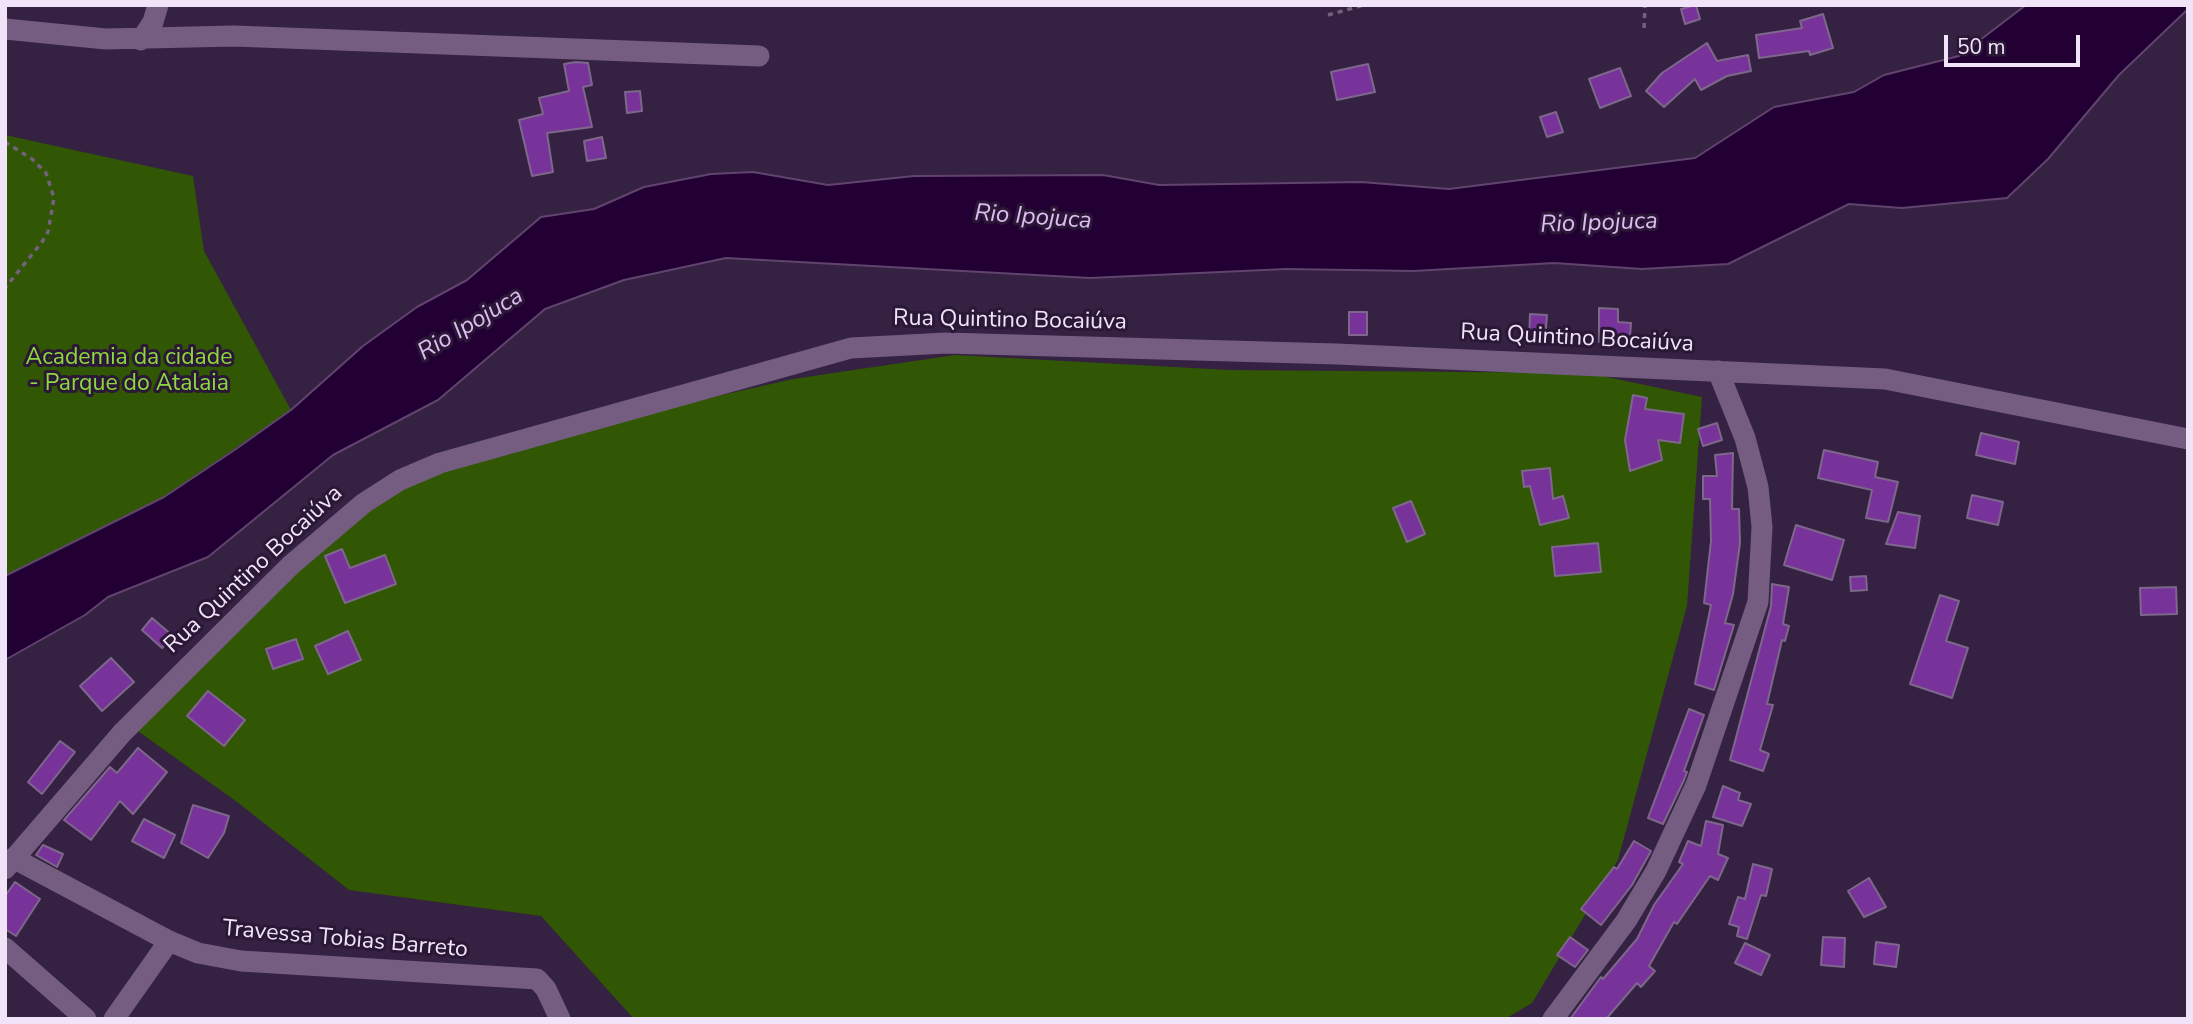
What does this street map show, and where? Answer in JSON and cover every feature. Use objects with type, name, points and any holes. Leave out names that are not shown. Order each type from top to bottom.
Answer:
[{"type":"street","points":[[141,40],[153,22],[158,5]]},
{"type":"street","points":[[5,29],[65,36],[141,40],[234,36],[760,56]]},
{"type":"street","name":"Rua Quintino Bocaiúva","points":[[9,864],[122,733],[316,542],[364,503],[400,481],[440,463],[851,348],[898,344],[1337,354],[1885,379],[2188,439]]},
{"type":"street","points":[[1553,1019],[1626,920],[1656,871],[1696,785],[1758,602],[1762,527],[1758,487],[1745,438],[1718,371]]},
{"type":"street","name":"Travessa Tobias Barreto","points":[[9,864],[198,953],[241,961],[537,979],[546,989],[560,1019]]},
{"type":"street","points":[[114,1019],[169,941]]},
{"type":"street","points":[[5,948],[86,1019]]},
{"type":"path","points":[[1328,15],[1364,5]]},
{"type":"path","points":[[1644,28],[1645,5]]},
{"type":"path","points":[[5,142],[32,159],[46,173],[54,198],[48,232],[43,242],[5,288]]},
{"type":"green space","name":"Academia da cidade - Parque do Atalaia","points":[[5,135],[193,176],[204,251],[291,410],[164,497],[5,576]]},
{"type":"green space","points":[[955,355],[1229,370],[1588,373],[1702,397],[1687,606],[1618,860],[1532,1003],[1505,1019],[634,1019],[541,916],[349,890],[237,802],[135,729],[345,522],[448,457],[793,379]]},
{"type":"water","name":"Rio Ipojuca","points":[[2026,5],[2188,5],[2188,9],[2119,75],[2048,159],[2007,198],[1902,208],[1849,204],[1728,264],[1642,269],[1554,263],[1414,271],[1286,269],[1090,278],[726,258],[624,280],[545,309],[438,400],[333,455],[208,557],[108,597],[85,615],[5,660],[5,576],[164,497],[236,449],[291,410],[363,346],[417,307],[467,280],[541,217],[594,209],[644,187],[711,174],[753,172],[828,185],[914,176],[1103,175],[1159,185],[1361,182],[1449,189],[1695,158],[1774,107],[1854,92],[1884,75],[1959,56]]},
{"type":"building","points":[[1696,5],[1700,19],[1685,24],[1681,9]]},
{"type":"building","points":[[1823,14],[1833,48],[1810,55],[1809,51],[1759,58],[1756,35],[1802,28],[1800,21]]},
{"type":"building","points":[[1707,43],[1717,61],[1748,55],[1751,71],[1727,76],[1701,90],[1695,79],[1664,107],[1646,91],[1662,73]]},
{"type":"building","points":[[588,63],[592,85],[583,87],[592,127],[547,133],[553,172],[532,176],[519,120],[543,114],[539,98],[569,91],[564,64]]},
{"type":"building","points":[[1368,64],[1375,92],[1337,100],[1331,72]]},
{"type":"building","points":[[1620,68],[1631,96],[1600,108],[1589,79]]},
{"type":"building","points":[[640,91],[642,111],[627,113],[625,92]]},
{"type":"building","points":[[1556,112],[1563,132],[1547,137],[1540,117]]},
{"type":"building","points":[[602,137],[606,158],[587,161],[584,141]]},
{"type":"building","points":[[1599,308],[1618,309],[1618,322],[1631,323],[1630,337],[1618,337],[1618,343],[1599,342]]},
{"type":"building","points":[[1349,312],[1367,312],[1367,335],[1349,335]]},
{"type":"building","points":[[1530,314],[1547,315],[1545,341],[1529,340]]},
{"type":"building","points":[[1633,395],[1647,398],[1645,409],[1684,414],[1680,443],[1658,440],[1662,460],[1630,471],[1625,440]]},
{"type":"building","points":[[1717,423],[1722,440],[1703,446],[1698,429]]},
{"type":"building","points":[[1981,433],[2019,442],[2015,464],[1976,455]]},
{"type":"building","points":[[1824,450],[1878,462],[1875,477],[1898,482],[1888,522],[1866,518],[1872,490],[1818,478]]},
{"type":"building","points":[[1733,453],[1732,509],[1739,509],[1740,543],[1733,594],[1725,623],[1734,625],[1714,690],[1695,684],[1711,605],[1704,603],[1711,541],[1710,499],[1703,499],[1703,476],[1717,476],[1715,455]]},
{"type":"building","points":[[1550,468],[1553,499],[1563,496],[1569,518],[1540,525],[1530,486],[1524,487],[1522,471]]},
{"type":"building","points":[[1972,495],[2003,502],[1998,525],[1967,518]]},
{"type":"building","points":[[1411,501],[1425,534],[1407,542],[1393,508]]},
{"type":"building","points":[[1898,512],[1920,516],[1915,548],[1886,544]]},
{"type":"building","points":[[1796,525],[1844,540],[1832,580],[1784,565]]},
{"type":"building","points":[[1598,543],[1601,572],[1555,576],[1552,547]]},
{"type":"building","points":[[342,549],[350,568],[385,555],[396,584],[345,603],[325,556]]},
{"type":"building","points":[[1866,576],[1867,590],[1851,591],[1850,577]]},
{"type":"building","points":[[1772,584],[1789,587],[1783,624],[1789,626],[1785,641],[1782,640],[1767,704],[1773,705],[1760,750],[1769,754],[1763,771],[1730,760],[1771,606]]},
{"type":"building","points":[[2176,587],[2177,614],[2141,615],[2140,588]]},
{"type":"building","points":[[1940,595],[1959,601],[1946,641],[1968,648],[1952,698],[1910,684]]},
{"type":"building","points":[[152,618],[173,636],[162,648],[142,630]]},
{"type":"building","points":[[348,631],[361,660],[328,674],[315,646]]},
{"type":"building","points":[[296,639],[303,659],[273,669],[266,649]]},
{"type":"building","points":[[111,658],[134,682],[102,711],[80,686]]},
{"type":"building","points":[[208,691],[245,720],[224,746],[187,716]]},
{"type":"building","points":[[1689,709],[1704,715],[1684,771],[1687,772],[1684,780],[1663,824],[1648,818]]},
{"type":"building","points":[[60,741],[75,752],[42,794],[28,782]]},
{"type":"building","points":[[138,748],[167,772],[133,814],[120,801],[91,840],[64,820],[110,767],[117,773]]},
{"type":"building","points":[[1723,786],[1740,793],[1738,800],[1751,804],[1742,826],[1713,817]]},
{"type":"building","points":[[193,805],[229,816],[224,833],[208,858],[181,843]]},
{"type":"building","points":[[144,819],[175,835],[164,858],[132,841]]},
{"type":"building","points":[[1706,821],[1723,825],[1718,854],[1728,858],[1718,880],[1710,876],[1677,924],[1674,922],[1649,966],[1655,971],[1641,987],[1637,983],[1606,1019],[1570,1019],[1601,977],[1603,979],[1637,939],[1654,905],[1683,864],[1679,862],[1688,841],[1701,846]]},
{"type":"building","points":[[1634,841],[1651,851],[1632,885],[1601,925],[1581,909],[1614,867],[1617,869]]},
{"type":"building","points":[[43,845],[63,854],[57,867],[36,855]]},
{"type":"building","points":[[1753,864],[1772,869],[1766,896],[1761,895],[1747,939],[1737,936],[1739,927],[1729,924],[1738,897],[1745,899]]},
{"type":"building","points":[[1869,878],[1886,907],[1864,917],[1848,891]]},
{"type":"building","points":[[15,882],[40,899],[16,936],[5,929],[5,896]]},
{"type":"building","points":[[1570,937],[1588,950],[1575,967],[1557,955]]},
{"type":"building","points":[[1823,937],[1845,938],[1844,967],[1821,965]]},
{"type":"building","points":[[1876,942],[1899,945],[1896,967],[1874,964]]},
{"type":"building","points":[[1745,943],[1770,955],[1761,975],[1735,963]]}]
